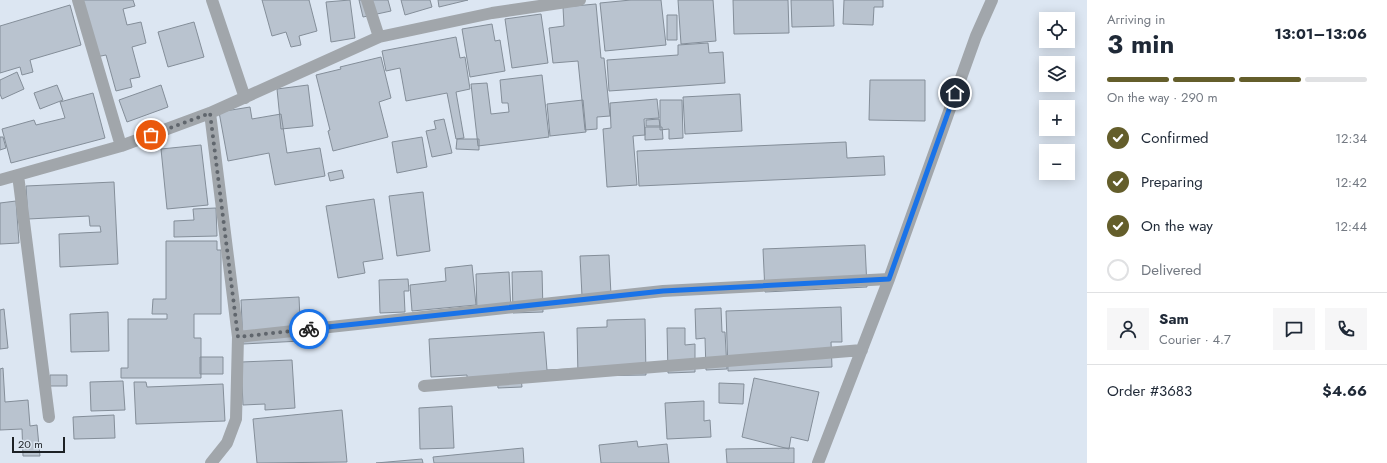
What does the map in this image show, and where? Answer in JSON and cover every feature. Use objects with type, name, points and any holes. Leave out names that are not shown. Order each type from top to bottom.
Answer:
[{"type":"street","points":[[78,0],[121,146]]},
{"type":"street","points":[[212,0],[245,98]]},
{"type":"street","points":[[367,0],[379,37]]},
{"type":"street","points":[[0,180],[121,146],[210,113],[379,37],[492,13],[580,0]]},
{"type":"street","points":[[818,463],[889,279],[976,36],[992,0]]},
{"type":"street","points":[[210,113],[238,337],[236,419],[227,443],[211,463]]},
{"type":"street","points":[[18,175],[49,417]]},
{"type":"street","points":[[238,337],[663,291],[889,279]]},
{"type":"street","points":[[424,386],[862,350]]},
{"type":"building","points":[[82,0],[133,0],[135,6],[123,9],[127,25],[141,22],[146,43],[132,47],[140,77],[130,79],[132,87],[116,91],[106,55],[96,57]]},
{"type":"building","points":[[262,0],[309,0],[317,31],[299,36],[301,45],[291,47],[286,32],[272,36]]},
{"type":"building","points":[[350,0],[355,38],[331,42],[326,2]]},
{"type":"building","points":[[359,0],[388,0],[391,11],[363,17]]},
{"type":"building","points":[[401,0],[430,0],[432,7],[405,15]]},
{"type":"building","points":[[438,0],[468,0],[439,7]]},
{"type":"building","points":[[631,0],[661,0],[666,45],[605,51],[600,3]]},
{"type":"building","points":[[678,0],[713,0],[716,41],[681,44]]},
{"type":"building","points":[[733,0],[788,0],[789,33],[734,34]]},
{"type":"building","points":[[791,0],[833,0],[834,26],[792,27]]},
{"type":"building","points":[[844,0],[883,0],[883,7],[874,7],[873,25],[843,24]]},
{"type":"building","points":[[596,4],[601,58],[604,58],[610,116],[597,117],[597,129],[585,130],[578,61],[553,63],[549,28],[564,26],[563,7]]},
{"type":"building","points":[[70,5],[81,45],[30,60],[33,72],[22,75],[20,67],[0,73],[0,26]]},
{"type":"building","points":[[541,14],[548,63],[512,68],[505,19]]},
{"type":"building","points":[[667,15],[677,15],[677,40],[667,40]]},
{"type":"building","points":[[194,22],[204,57],[168,67],[158,32]]},
{"type":"building","points":[[492,24],[495,41],[500,40],[505,71],[470,77],[462,29]]},
{"type":"building","points":[[456,37],[460,58],[465,57],[470,89],[456,92],[464,138],[456,139],[447,93],[406,101],[400,68],[386,71],[382,51]]},
{"type":"building","points":[[708,43],[709,53],[723,52],[725,83],[609,91],[607,60],[678,55],[678,45]]},
{"type":"building","points":[[381,57],[391,98],[379,102],[388,137],[333,151],[328,131],[330,130],[316,75],[341,69],[340,67]]},
{"type":"building","points":[[17,72],[24,89],[2,99],[0,94],[0,80]]},
{"type":"building","points":[[542,75],[549,137],[478,146],[471,84],[487,83],[491,114],[509,112],[508,103],[502,103],[500,80]]},
{"type":"building","points":[[870,80],[925,80],[925,121],[869,120]]},
{"type":"building","points":[[57,85],[63,100],[40,109],[34,93]]},
{"type":"building","points":[[161,85],[168,107],[127,122],[119,100]]},
{"type":"building","points":[[308,85],[313,126],[281,129],[277,89]]},
{"type":"building","points":[[93,93],[105,138],[11,163],[2,129],[34,120],[36,125],[65,118],[60,102]]},
{"type":"building","points":[[740,94],[742,131],[685,134],[683,97]]},
{"type":"building","points":[[657,99],[659,118],[644,119],[645,135],[633,136],[637,185],[607,187],[603,129],[611,128],[610,103]]},
{"type":"building","points":[[583,100],[586,132],[550,136],[547,104]]},
{"type":"building","points":[[660,100],[682,100],[683,138],[669,139],[669,129],[660,130]]},
{"type":"building","points":[[250,107],[252,119],[281,114],[287,153],[320,148],[325,176],[275,185],[269,153],[228,161],[219,112]]},
{"type":"building","points":[[444,119],[452,153],[432,157],[426,131],[436,129],[434,121]]},
{"type":"building","points":[[659,119],[660,126],[646,126],[646,120]]},
{"type":"building","points":[[645,127],[662,127],[663,139],[645,140]]},
{"type":"building","points":[[0,137],[3,137],[6,148],[0,150]]},
{"type":"building","points":[[422,137],[427,167],[397,173],[392,142]]},
{"type":"building","points":[[457,139],[479,139],[479,150],[456,149]]},
{"type":"building","points":[[846,142],[847,158],[884,156],[885,175],[639,186],[637,151]]},
{"type":"building","points":[[201,145],[208,205],[167,209],[161,149]]},
{"type":"building","points":[[342,170],[344,178],[330,181],[328,173]]},
{"type":"building","points":[[114,182],[118,264],[60,267],[59,234],[101,232],[100,226],[90,226],[89,216],[28,219],[26,186]]},
{"type":"building","points":[[423,192],[430,251],[397,256],[389,196]]},
{"type":"building","points":[[374,199],[383,259],[363,262],[365,273],[338,278],[326,206]]},
{"type":"building","points":[[16,201],[19,243],[0,244],[0,203]]},
{"type":"building","points":[[216,208],[217,236],[174,237],[174,221],[194,220],[193,209]]},
{"type":"building","points":[[166,241],[217,241],[217,250],[221,250],[221,314],[194,314],[194,338],[201,338],[201,378],[121,378],[121,368],[128,368],[128,319],[167,319],[167,314],[152,314],[153,299],[166,299]]},
{"type":"building","points":[[865,245],[867,287],[765,292],[763,249]]},
{"type":"building","points":[[609,255],[611,295],[582,296],[580,256]]},
{"type":"building","points":[[472,265],[476,305],[412,311],[410,285],[446,281],[445,268]]},
{"type":"building","points":[[542,271],[543,312],[513,313],[512,272]]},
{"type":"building","points":[[509,272],[511,310],[477,312],[476,274]]},
{"type":"building","points":[[408,279],[409,291],[404,291],[405,312],[380,313],[379,280]]},
{"type":"building","points":[[299,297],[301,341],[243,344],[241,300]]},
{"type":"building","points":[[841,307],[842,342],[831,342],[832,367],[728,371],[726,311]]},
{"type":"building","points":[[721,308],[722,332],[725,332],[727,369],[706,370],[705,338],[696,339],[695,309]]},
{"type":"building","points":[[4,309],[8,348],[0,349],[0,310]]},
{"type":"building","points":[[108,312],[109,351],[71,352],[70,314]]},
{"type":"building","points":[[645,319],[646,375],[578,376],[577,328],[607,327],[607,320]]},
{"type":"building","points":[[667,328],[685,328],[685,345],[695,344],[695,372],[668,373]]},
{"type":"building","points":[[544,332],[547,370],[569,369],[521,378],[522,387],[498,388],[497,376],[467,378],[467,375],[431,377],[429,339]]},
{"type":"building","points":[[200,357],[223,357],[223,374],[200,374]]},
{"type":"building","points":[[292,360],[295,408],[265,410],[265,404],[243,405],[241,362]]},
{"type":"building","points":[[3,368],[5,402],[28,400],[30,426],[37,425],[40,456],[23,456],[22,429],[0,430],[0,369]]},
{"type":"building","points":[[50,375],[67,375],[67,386],[50,386]]},
{"type":"building","points":[[754,378],[819,392],[808,441],[791,437],[789,449],[742,437]]},
{"type":"building","points":[[123,381],[125,410],[91,411],[90,382]]},
{"type":"building","points":[[134,382],[146,382],[147,387],[223,384],[225,421],[136,424]]},
{"type":"building","points":[[719,383],[744,384],[743,404],[719,403]]},
{"type":"building","points":[[704,401],[704,421],[710,420],[711,437],[667,439],[665,403]]},
{"type":"building","points":[[452,406],[454,448],[420,449],[419,408]]},
{"type":"building","points":[[342,410],[347,462],[257,463],[253,419]]},
{"type":"building","points":[[114,415],[115,438],[74,439],[73,417]]},
{"type":"building","points":[[637,441],[638,447],[667,444],[669,463],[601,463],[599,445]]},
{"type":"building","points":[[523,448],[524,463],[434,463],[433,457]]},
{"type":"building","points":[[794,448],[794,463],[727,463],[726,449]]},
{"type":"building","points":[[422,459],[423,463],[376,463]]},
{"type":"way so far","points":[[151,135],[210,113],[238,337],[309,329]]},
{"type":"route","points":[[309,329],[663,291],[889,279],[955,93]]}]
